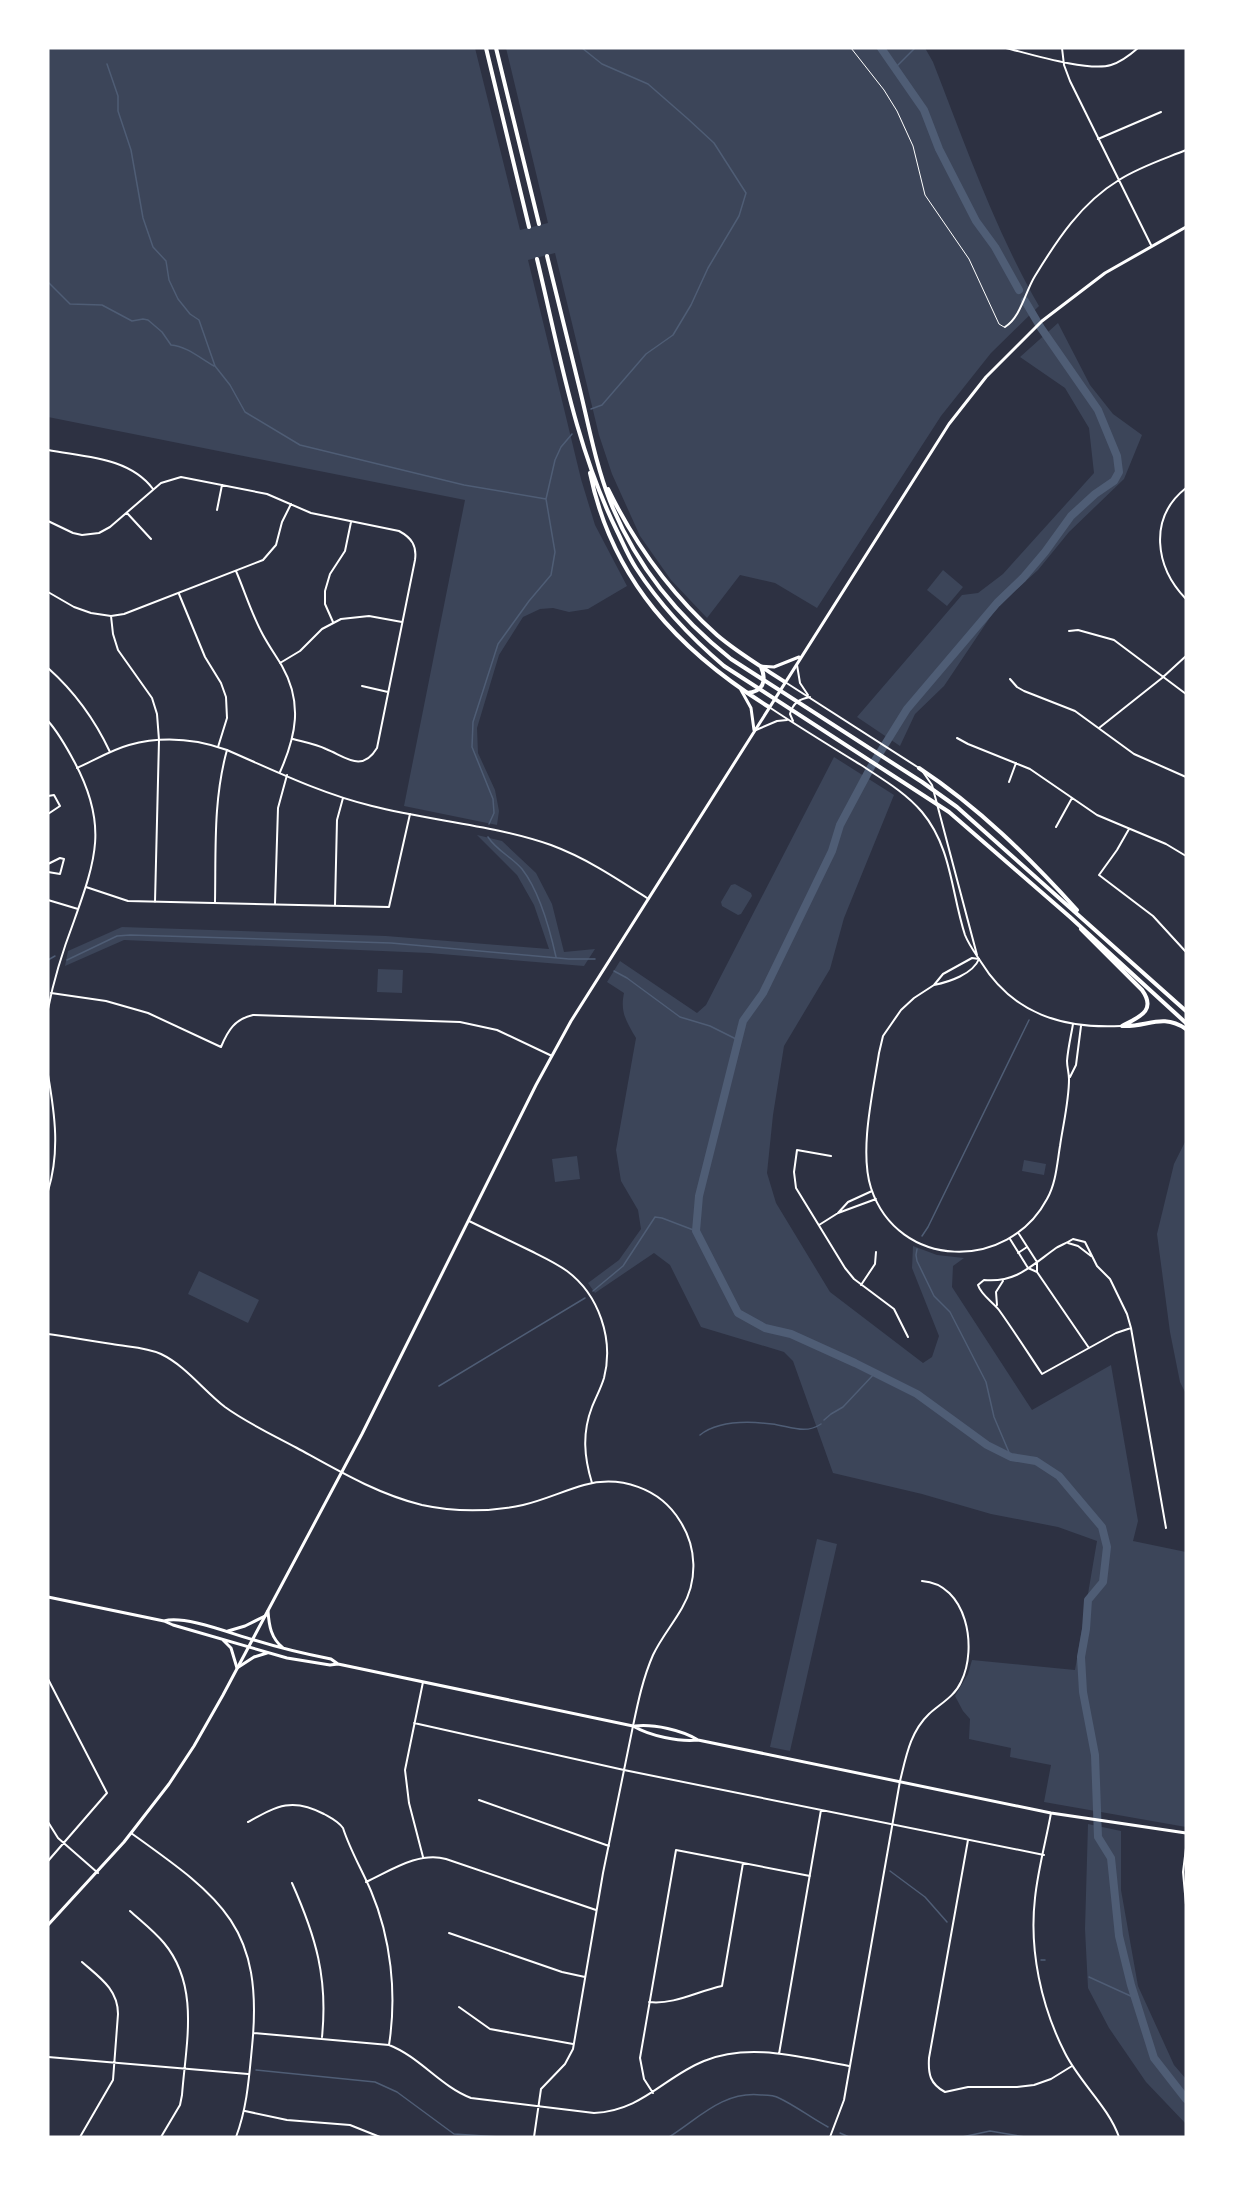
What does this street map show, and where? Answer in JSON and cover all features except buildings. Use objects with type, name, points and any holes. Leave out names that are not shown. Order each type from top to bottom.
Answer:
[{"type":"highway","points":[[486,48],[529,227]]},
{"type":"highway","points":[[496,48],[539,224]]},
{"type":"highway","points":[[547,256],[600,472],[610,501],[624,532],[644,566],[670,602],[712,644],[751,673],[922,782],[957,807],[1186,1011]]},
{"type":"highway","points":[[537,259],[595,495],[604,522],[623,562],[658,615],[686,645],[744,691],[769,707]]},
{"type":"highway","points":[[588,461],[608,514],[635,566],[664,607],[699,645],[724,666],[949,812],[1070,917],[1186,1023]]},
{"type":"highway","points":[[600,472],[630,531],[678,596],[719,636],[785,682]]},
{"type":"highway","points":[[744,691],[758,690],[764,682],[765,676],[760,666]]},
{"type":"highway","points":[[919,768],[958,795],[997,829],[1050,880],[1094,928]]},
{"type":"highway","points":[[1070,917],[1087,938],[1146,994],[1148,1006],[1145,1011],[1122,1026]]},
{"type":"highway","points":[[1179,1005],[1186,1006]]},
{"type":"highway","points":[[1122,1026],[1133,1026],[1158,1020],[1171,1021],[1186,1029]]},
{"type":"main road","points":[[48,1925],[98,1873],[181,1766],[237,1668],[342,1472],[577,1010],[949,424],[972,394],[1030,331],[1105,273],[1151,245],[1185,228]]},
{"type":"main road","points":[[760,666],[774,667],[801,656]]},
{"type":"main road","points":[[744,691],[751,708],[754,731]]},
{"type":"main road","points":[[48,1597],[164,1621],[268,1653],[330,1665],[338,1664],[633,1726],[644,1725],[690,1735],[698,1740]]},
{"type":"main road","points":[[268,1609],[272,1634],[276,1642],[284,1649]]},
{"type":"main road","points":[[226,1632],[265,1616]]},
{"type":"main road","points":[[164,1621],[171,1619],[226,1632],[284,1649],[332,1659],[338,1664]]},
{"type":"main road","points":[[222,1639],[231,1648],[237,1668]]},
{"type":"main road","points":[[237,1668],[254,1657],[268,1653]]},
{"type":"main road","points":[[633,1726],[643,1732],[690,1741],[698,1740],[1051,1813],[1186,1833]]},
{"type":"street","points":[[1006,48],[1078,65],[1102,67],[1117,63],[1138,48]]},
{"type":"street","points":[[1062,48],[1063,60],[1070,81],[1151,245]]},
{"type":"street","points":[[1098,139],[1161,112]]},
{"type":"street","points":[[1005,327],[1014,320],[1031,281],[1060,236],[1093,200],[1119,180],[1186,150]]},
{"type":"street","points":[[48,450],[121,464],[139,473],[153,489]]},
{"type":"street","points":[[48,521],[73,533],[91,535],[107,529],[153,489],[169,479],[181,477],[267,494],[311,513],[399,531],[412,540],[416,552],[415,560],[377,748],[363,761],[350,761],[326,749],[293,739]]},
{"type":"street","points":[[217,510],[222,485]]},
{"type":"street","points":[[1186,488],[1167,510],[1160,529],[1159,543],[1166,570],[1186,599]]},
{"type":"street","points":[[48,592],[82,611],[111,616],[133,612],[263,560],[273,551],[282,522],[291,504]]},
{"type":"street","points":[[127,513],[151,539]]},
{"type":"street","points":[[333,622],[326,604],[325,591],[330,574],[345,551],[351,522]]},
{"type":"street","points":[[236,571],[260,627],[288,678],[294,699],[293,739],[280,772]]},
{"type":"street","points":[[179,594],[226,697],[227,718],[219,747]]},
{"type":"street","points":[[111,616],[118,650],[152,698],[157,714],[159,740],[155,902]]},
{"type":"street","points":[[280,663],[296,654],[316,633],[333,622],[362,616],[402,622]]},
{"type":"street","points":[[1069,631],[1078,630],[1114,640],[1186,694]]},
{"type":"street","points":[[1099,728],[1186,656]]},
{"type":"street","points":[[797,663],[801,683],[810,698]]},
{"type":"street","points":[[48,668],[79,700],[94,721],[110,752]]},
{"type":"street","points":[[1010,679],[1023,691],[1075,711],[1134,754],[1186,777]]},
{"type":"street","points":[[785,682],[911,762],[919,768],[932,785],[977,955],[1001,988],[1019,1003],[1041,1015],[1081,1026],[1122,1026]]},
{"type":"street","points":[[362,686],[388,692]]},
{"type":"street","points":[[794,723],[790,711],[799,700],[810,698]]},
{"type":"street","points":[[769,707],[894,786],[924,814],[942,844],[965,935],[977,955]]},
{"type":"street","points":[[754,731],[777,721],[789,720]]},
{"type":"street","points":[[48,721],[77,768],[92,804],[96,832],[94,860],[61,956],[48,1009]]},
{"type":"street","points":[[957,738],[1043,776],[1097,815],[1166,844],[1186,856]]},
{"type":"street","points":[[77,768],[130,745],[159,740],[190,741],[219,747],[343,798],[497,831],[550,845],[589,862],[647,898]]},
{"type":"street","points":[[215,903],[218,792],[227,750]]},
{"type":"street","points":[[1009,782],[1016,763]]},
{"type":"street","points":[[275,904],[278,808],[287,775]]},
{"type":"street","points":[[48,796],[54,795],[60,806],[48,814]]},
{"type":"street","points":[[335,906],[337,825],[343,798]]},
{"type":"street","points":[[1056,827],[1072,798]]},
{"type":"street","points":[[86,887],[117,899],[155,902],[389,907],[410,814]]},
{"type":"street","points":[[1129,829],[1099,875],[1154,916],[1186,952]]},
{"type":"street","points":[[48,864],[64,858],[64,866],[60,874],[48,872]]},
{"type":"street","points":[[48,900],[78,909]]},
{"type":"street","points":[[979,959],[972,958],[943,974],[934,985],[901,1010],[883,1036],[866,1145],[867,1166],[876,1199],[887,1217],[902,1231],[918,1242],[936,1249],[946,1252],[970,1252],[1010,1239],[1038,1212],[1051,1191],[1056,1171],[1069,1079],[1067,1063],[1073,1024]]},
{"type":"street","points":[[934,985],[949,982],[977,966],[979,959]]},
{"type":"street","points":[[51,993],[106,1001],[139,1010],[172,1022],[220,1047],[231,1027],[242,1018],[253,1015],[406,1019],[440,1020],[485,1027],[512,1036],[552,1056]]},
{"type":"street","points":[[1069,1079],[1076,1065],[1081,1026]]},
{"type":"street","points":[[48,1075],[56,1126],[56,1144],[48,1191]]},
{"type":"street","points":[[831,1156],[797,1150],[794,1172],[796,1188],[845,1268],[861,1285],[894,1309],[908,1337]]},
{"type":"street","points":[[838,1213],[845,1204],[872,1191]]},
{"type":"street","points":[[855,1199],[858,1207]]},
{"type":"street","points":[[819,1225],[838,1213],[876,1199]]},
{"type":"street","points":[[469,1221],[565,1269],[594,1302],[605,1334],[607,1356],[604,1378],[591,1410],[585,1436],[585,1457],[592,1483]]},
{"type":"street","points":[[1018,1233],[1037,1262],[1037,1272]]},
{"type":"street","points":[[1010,1239],[1028,1268],[1037,1272],[1089,1348]]},
{"type":"street","points":[[1091,1257],[1088,1246],[1082,1240],[1073,1239],[1028,1268],[1004,1280],[984,1280],[978,1285],[998,1308],[1042,1374],[1116,1332],[1131,1328]]},
{"type":"street","points":[[1068,1243],[1078,1246],[1091,1257],[1110,1279],[1127,1314],[1166,1528]]},
{"type":"street","points":[[1018,1252],[1027,1247]]},
{"type":"street","points":[[861,1285],[875,1264],[876,1252]]},
{"type":"street","points":[[998,1308],[996,1292],[1004,1280]]},
{"type":"street","points":[[48,1334],[142,1349],[162,1355],[179,1365],[203,1389],[228,1409],[342,1472],[379,1491],[406,1501],[442,1509],[494,1509],[521,1506],[592,1483],[623,1482],[640,1487],[656,1496],[670,1507],[681,1521],[693,1554],[690,1589],[684,1606],[654,1654],[644,1680],[609,1846],[574,2044],[565,2064],[541,2089],[534,2137]]},
{"type":"street","points":[[830,2137],[844,2100],[900,1781],[912,1737],[928,1715],[959,1686],[967,1663],[968,1633],[961,1611],[948,1590],[932,1581],[922,1581]]},
{"type":"street","points":[[48,1679],[107,1794],[48,1861]]},
{"type":"street","points":[[423,1682],[407,1758],[405,1781],[423,1857]]},
{"type":"street","points":[[414,1723],[624,1770],[1044,1855]]},
{"type":"street","points":[[479,1800],[609,1846]]},
{"type":"street","points":[[248,1822],[283,1805],[299,1804],[336,1820],[343,1828],[384,1932],[390,1962],[392,1995],[389,2045]]},
{"type":"street","points":[[779,2054],[821,1810]]},
{"type":"street","points":[[1051,1813],[1035,1898],[1038,1973],[1051,2023],[1072,2066],[1109,2117],[1119,2137]]},
{"type":"street","points":[[48,1822],[52,1831],[98,1873]]},
{"type":"street","points":[[131,1833],[199,1883],[221,1906],[238,1932],[250,1963],[254,1982],[254,2033],[245,2111],[236,2137]]},
{"type":"street","points":[[968,1840],[929,2058],[928,2070],[934,2085],[945,2092],[968,2087],[1026,2087],[1051,2079],[1072,2066]]},
{"type":"street","points":[[1186,1848],[1183,1872],[1186,1905]]},
{"type":"street","points":[[653,2093],[644,2079],[640,2064],[676,1850],[810,1876]]},
{"type":"street","points":[[366,1882],[423,1857],[442,1857],[597,1910]]},
{"type":"street","points":[[649,2002],[670,2002],[722,1986],[743,1863]]},
{"type":"street","points":[[292,1883],[311,1928],[318,1953],[323,1988],[322,2037]]},
{"type":"street","points":[[130,1911],[169,1949],[185,1982],[189,2003],[180,2105],[161,2137]]},
{"type":"street","points":[[449,1933],[562,1972],[585,1977]]},
{"type":"street","points":[[80,2137],[109,2088],[114,2062],[118,2013],[116,1997],[109,1985],[82,1962]]},
{"type":"street","points":[[459,2007],[490,2029],[574,2044]]},
{"type":"street","points":[[254,2033],[322,2037],[389,2045],[415,2057],[465,2096],[479,2100],[584,2112],[604,2113],[628,2107],[692,2067],[715,2057],[747,2052],[779,2054],[849,2066]]},
{"type":"street","points":[[48,2057],[250,2074]]},
{"type":"street","points":[[245,2111],[273,2118],[350,2125],[380,2137]]},
{"type":"lane","points":[[851,48],[884,90],[897,111],[913,146],[925,195],[969,259],[999,324],[1005,327]]},
{"type":"shaded area","points":[[48,48],[475,48],[520,230],[548,223],[506,48],[925,48],[933,62],[1008,247],[1039,306],[991,353],[941,416],[817,608],[775,583],[740,575],[707,618],[671,580],[640,536],[612,474],[599,435],[555,253],[528,260],[581,479],[595,525],[627,586],[588,609],[569,612],[553,608],[540,609],[523,617],[499,655],[477,728],[478,753],[495,790],[499,811],[497,825],[404,806],[465,500],[48,417]]},
{"type":"shaded area","points":[[1058,323],[1090,385],[1113,414],[1142,435],[1124,479],[1069,532],[1038,570],[997,607],[944,686],[915,714],[900,746],[857,717],[962,595],[978,593],[1003,574],[1094,473],[1089,428],[1065,388],[1020,357]]},
{"type":"shaded area","points":[[943,570],[963,587],[947,606],[927,590]]},
{"type":"shaded area","points":[[834,757],[894,795],[844,918],[830,969],[784,1046],[767,1173],[776,1203],[830,1292],[923,1363],[932,1357],[939,1336],[912,1268],[913,1246],[937,1255],[964,1258],[953,1266],[952,1287],[1032,1410],[1111,1365],[1138,1521],[1133,1541],[1186,1552],[1186,1827],[1044,1802],[1051,1765],[1010,1757],[1011,1748],[969,1739],[970,1719],[955,1696],[968,1674],[972,1660],[1075,1670],[1097,1541],[1058,1527],[991,1514],[922,1494],[833,1473],[793,1361],[784,1352],[701,1327],[670,1265],[654,1253],[595,1293],[588,1283],[619,1260],[641,1229],[638,1210],[621,1181],[616,1150],[636,1038],[625,1016],[624,993],[607,982],[620,961],[697,1013],[706,1005]]},
{"type":"shaded area","points":[[477,835],[502,841],[536,873],[552,904],[564,952],[595,949],[584,966],[429,953],[124,940],[65,966],[68,951],[122,927],[386,936],[549,949],[534,905],[517,875]]},
{"type":"shaded area","points":[[735,884],[751,893],[752,896],[741,914],[738,915],[722,906],[721,902],[731,885]]},
{"type":"shaded area","points":[[378,969],[403,970],[402,993],[377,992]]},
{"type":"shaded area","points":[[1186,1140],[1186,1394],[1180,1382],[1170,1332],[1157,1234],[1174,1164]]},
{"type":"shaded area","points":[[577,1156],[580,1179],[555,1182],[552,1159]]},
{"type":"shaded area","points":[[1024,1160],[1046,1164],[1044,1175],[1022,1171]]},
{"type":"shaded area","points":[[199,1271],[259,1300],[248,1323],[188,1294]]},
{"type":"shaded area","points":[[817,1539],[837,1544],[790,1751],[770,1747]]},
{"type":"shaded area","points":[[1088,1824],[1121,1831],[1121,1890],[1138,1986],[1174,2065],[1186,2079],[1186,2124],[1146,2082],[1109,2028],[1088,1988],[1085,1929]]},
{"type":"waterway","points":[[582,48],[602,64],[648,84],[688,119],[714,143],[746,193],[739,216],[708,268],[691,305],[673,335],[646,354],[602,405],[591,409]]},
{"type":"waterway","points":[[881,48],[924,110],[939,149],[976,221],[995,247],[1019,290]]},
{"type":"waterway","points":[[896,67],[915,48]]},
{"type":"waterway","points":[[107,64],[118,96],[118,111],[131,150],[143,218],[153,247],[166,261],[169,280],[178,299],[190,314],[199,320],[215,366],[230,385],[245,412],[300,445],[464,485],[546,499]]},
{"type":"waterway","points":[[48,282],[70,304],[102,305],[132,321],[148,320],[162,332],[171,345],[188,350],[214,366]]},
{"type":"waterway","points":[[1025,301],[1098,410],[1117,456],[1119,472],[1114,481],[1095,494],[1071,516],[1023,578],[997,603],[907,709],[871,767],[840,825],[832,851],[763,993],[743,1021],[699,1196],[696,1231],[738,1313],[765,1328],[791,1334],[917,1394],[987,1445],[1011,1457],[1036,1461],[1059,1476],[1102,1527],[1107,1547],[1103,1582],[1088,1600],[1081,1657],[1083,1692],[1095,1755],[1098,1837],[1111,1858],[1119,1936],[1131,1985],[1154,2058],[1186,2099]]},
{"type":"waterway","points":[[489,824],[494,813],[493,799],[472,747],[473,722],[498,644],[551,575],[555,552],[546,499],[555,460],[561,447],[572,434]]},
{"type":"waterway","points":[[488,837],[522,869],[528,878],[544,912],[556,957]]},
{"type":"waterway","points":[[67,960],[117,936],[130,935],[391,943],[569,959],[595,959]]},
{"type":"waterway","points":[[48,960],[55,956]]},
{"type":"waterway","points":[[614,971],[680,1017],[710,1026],[738,1040]]},
{"type":"waterway","points":[[922,1236],[1029,1020]]},
{"type":"waterway","points":[[593,1291],[623,1266],[655,1217],[696,1231]]},
{"type":"waterway","points":[[917,1249],[917,1261],[934,1296],[950,1312],[986,1382],[994,1417],[1011,1457]]},
{"type":"waterway","points":[[439,1386],[585,1298]]},
{"type":"waterway","points":[[824,1420],[843,1407],[875,1373]]},
{"type":"waterway","points":[[700,1435],[725,1424],[744,1422],[797,1429],[809,1429],[821,1424]]},
{"type":"waterway","points":[[890,1871],[925,1897],[947,1922]]},
{"type":"waterway","points":[[1089,1977],[1135,1998]]},
{"type":"waterway","points":[[256,2070],[375,2082],[397,2092],[454,2134],[500,2137]]},
{"type":"waterway","points":[[669,2137],[712,2107],[735,2097],[747,2095],[777,2097],[828,2127]]},
{"type":"waterway","points":[[962,2137],[990,2131],[1025,2137]]},
{"type":"waterway","points":[[840,2133],[849,2137]]}]
